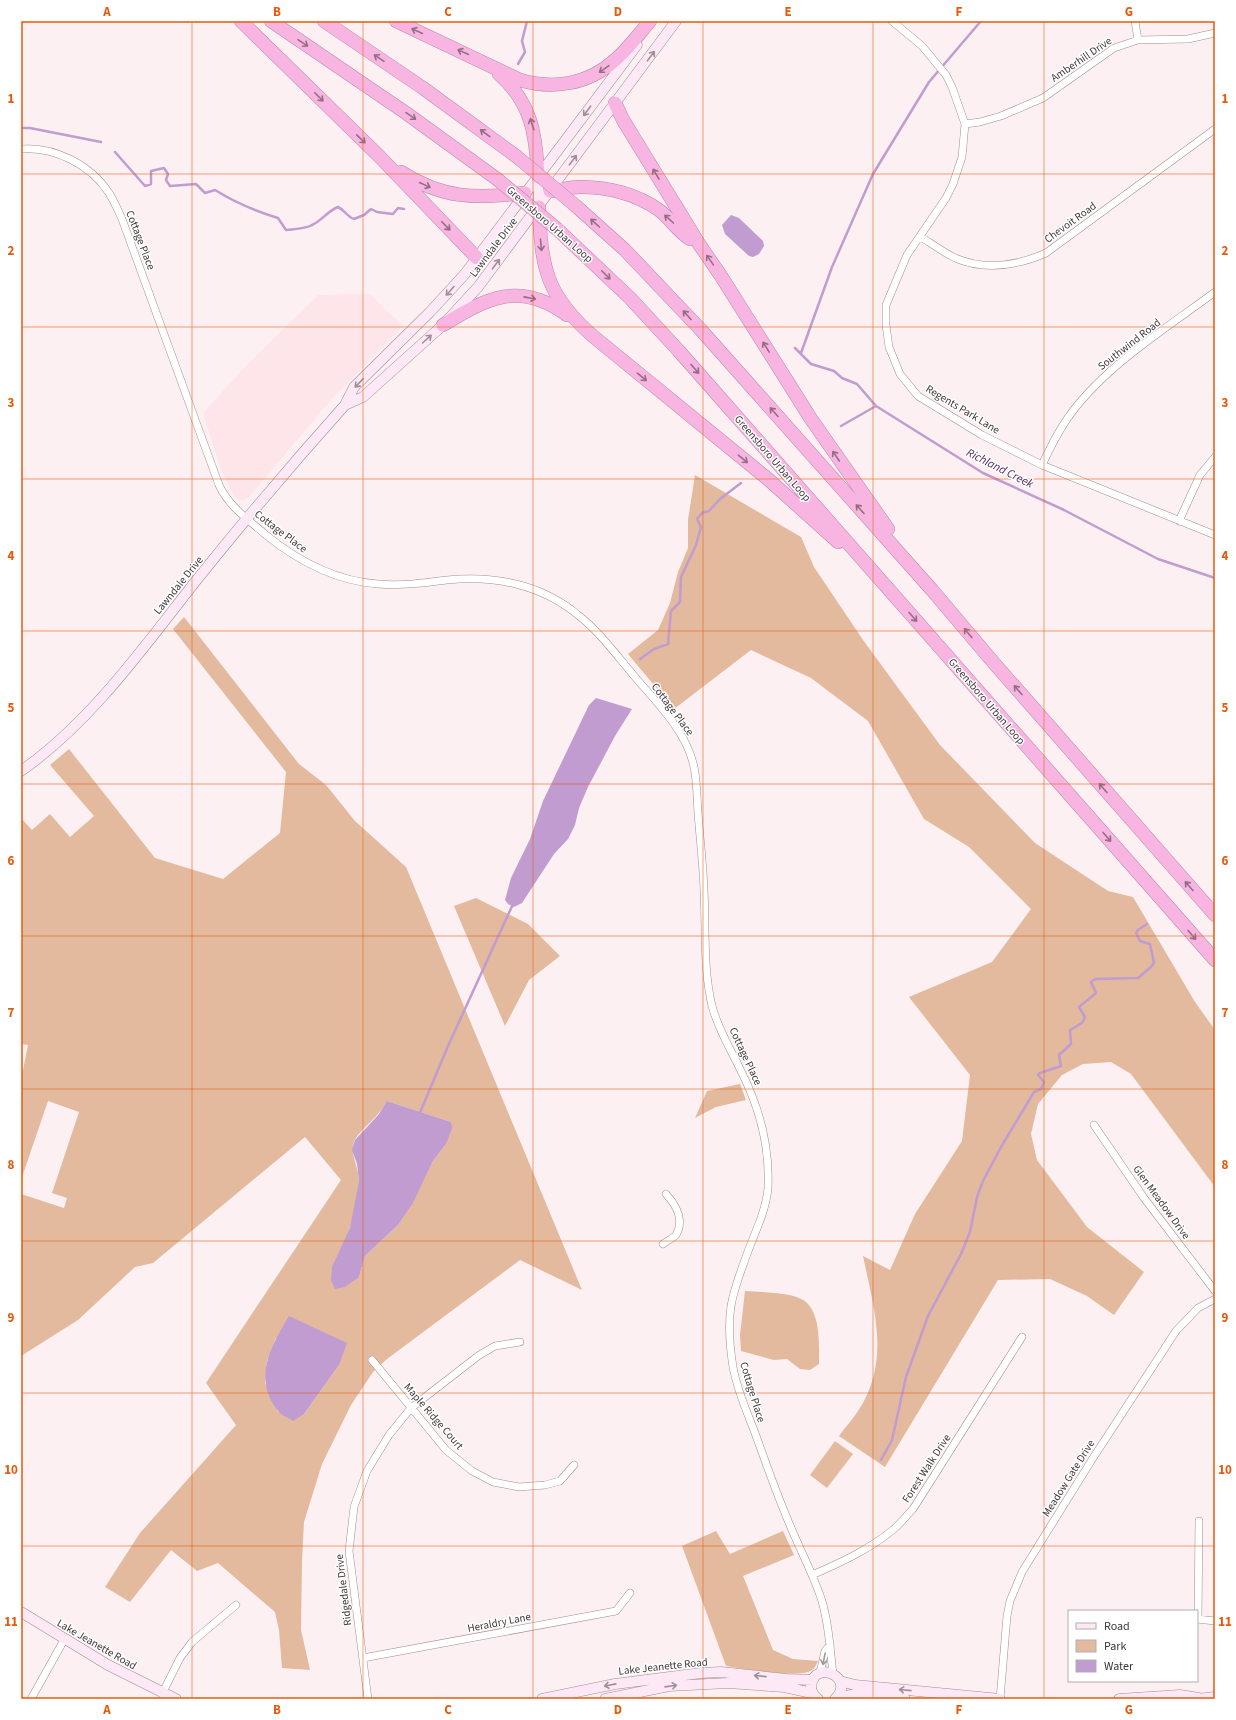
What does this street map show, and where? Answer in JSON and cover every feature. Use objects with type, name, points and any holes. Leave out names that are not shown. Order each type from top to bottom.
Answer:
[{"type":"highway","points":[[241,21],[380,157],[477,258]]},
{"type":"highway","name":"Greensboro Urban Loop","points":[[271,21],[406,113],[497,179],[557,229],[604,272],[655,324],[1215,960]]},
{"type":"highway","points":[[324,21],[453,109],[516,156],[577,206],[624,250],[676,303],[932,590],[998,668],[1215,915]]},
{"type":"highway","points":[[396,21],[520,80],[535,84],[554,85],[581,81],[598,73],[616,59],[650,21]]},
{"type":"highway","points":[[488,65],[510,86],[526,110],[536,141],[538,177]]},
{"type":"highway","points":[[616,103],[623,120],[699,244],[721,276],[811,419],[861,492],[932,590]]},
{"type":"highway","points":[[380,157],[424,185],[451,194],[479,197],[580,187],[603,188],[632,196],[659,210],[687,237],[699,244]]},
{"type":"highway","points":[[539,206],[541,247],[547,274],[557,295],[577,322]]},
{"type":"highway","points":[[442,325],[481,302],[498,297],[516,296],[544,301],[561,310],[768,480],[888,588]]},
{"type":"main road","name":"Lawndale Drive","points":[[345,405],[363,397],[442,325],[478,287],[539,206],[538,177],[656,21]]},
{"type":"main road","name":"Lawndale Drive","points":[[21,771],[57,743],[92,707],[246,518],[345,405],[354,387],[447,294],[477,258],[538,192],[616,103],[676,21]]},
{"type":"main road","name":"Lake Jeanette Road","points":[[21,1612],[108,1666],[162,1694],[176,1699]]},
{"type":"main road","name":"Lake Jeanette Road","points":[[542,1699],[615,1684],[677,1675],[721,1672],[786,1679],[816,1676],[824,1672],[836,1677]]},
{"type":"main road","points":[[815,1696],[811,1684],[816,1676]]},
{"type":"main road","points":[[836,1677],[854,1685],[1000,1699]]},
{"type":"main road","points":[[835,1699],[840,1691],[836,1677]]},
{"type":"main road","name":"Lake Jeanette Road","points":[[605,1699],[644,1695],[669,1686],[728,1682],[784,1686],[815,1696]]},
{"type":"main road","points":[[835,1699],[844,1695],[854,1694],[904,1699]]},
{"type":"main road","points":[[1119,1699],[1180,1696],[1198,1699],[1215,1697]]},
{"type":"street","name":"Regents Park Lane","points":[[892,21],[922,46],[946,75],[952,87],[965,124],[962,157],[953,184],[946,198],[921,237],[907,255],[886,306],[886,325],[889,347],[900,374],[918,396],[982,435],[1042,465],[1215,535]]},
{"type":"street","points":[[1136,21],[1138,40]]},
{"type":"street","name":"Amberhill Drive","points":[[965,124],[980,122],[1001,116],[1037,101],[1114,48],[1138,40],[1188,39],[1213,34]]},
{"type":"street","points":[[1213,34],[1215,43]]},
{"type":"street","name":"Chevoit Road","points":[[921,237],[954,257],[972,264],[989,266],[1025,262],[1046,253],[1215,129]]},
{"type":"street","name":"Cottage Place","points":[[21,149],[42,150],[57,153],[72,160],[98,179],[109,193],[122,219],[219,485],[231,504],[246,518],[285,550],[302,560],[336,575],[356,581],[396,585],[483,578],[521,585],[554,598],[580,616],[606,642],[669,717],[686,744],[694,766],[704,890],[707,972],[712,1007],[727,1046],[740,1067],[755,1101],[760,1117],[767,1156],[768,1190],[763,1215],[736,1285],[731,1307],[731,1348],[734,1373],[745,1408],[783,1508],[822,1601],[830,1645],[833,1653],[836,1677]]},
{"type":"street","name":"Southwind Road","points":[[1042,465],[1065,421],[1092,390],[1117,365],[1215,292]]},
{"type":"street","points":[[1179,521],[1200,475],[1215,457]]},
{"type":"street","name":"Glen Meadow Drive","points":[[1094,1125],[1144,1198],[1215,1291]]},
{"type":"street","points":[[663,1244],[676,1235],[678,1225],[678,1210],[666,1194]]},
{"type":"street","name":"Meadow Gate Drive","points":[[1000,1699],[1007,1616],[1010,1601],[1022,1572],[1093,1458],[1176,1331],[1198,1308],[1215,1299]]},
{"type":"street","name":"Forest Walk Drive","points":[[812,1575],[835,1565],[866,1548],[893,1529],[913,1509],[1022,1337]]},
{"type":"street","name":"Ridgedale Drive","points":[[368,1699],[349,1551],[354,1507],[367,1471],[389,1435],[411,1408],[478,1356],[495,1346],[520,1342]]},
{"type":"street","name":"Maple Ridge Court","points":[[372,1360],[446,1450],[472,1471],[493,1482],[519,1487],[545,1485],[560,1481],[574,1465]]},
{"type":"street","points":[[1199,1521],[1198,1619],[1215,1620]]},
{"type":"street","name":"Heraldry Lane","points":[[363,1658],[616,1611],[630,1593]]},
{"type":"street","points":[[162,1694],[180,1658],[192,1642],[236,1606]]},
{"type":"street","points":[[31,1699],[64,1640]]},
{"type":"street","points":[[816,1676],[825,1651],[830,1645]]},
{"type":"street","points":[[640,1680],[644,1695]]},
{"type":"shaded area","points":[[370,294],[403,326],[330,401],[248,498],[244,500],[236,499],[221,470],[203,413],[242,370],[318,295]]},
{"type":"green space","points":[[695,475],[801,537],[814,567],[863,640],[940,745],[1035,843],[1108,891],[1133,897],[1195,1002],[1215,1030],[1215,1187],[1131,1074],[1111,1062],[1083,1064],[1062,1075],[1038,1104],[1031,1134],[1037,1160],[1087,1227],[1144,1272],[1114,1315],[1087,1296],[1050,1279],[998,1280],[885,1467],[839,1436],[864,1401],[872,1383],[876,1365],[877,1329],[863,1256],[890,1270],[915,1214],[962,1141],[970,1075],[909,997],[992,962],[1031,909],[969,847],[924,819],[868,721],[811,678],[751,650],[674,709],[628,654],[658,630],[670,603],[678,572],[688,548],[688,520]]},
{"type":"green space","points":[[184,617],[299,764],[326,785],[355,821],[406,867],[582,1290],[520,1260],[387,1359],[373,1372],[351,1405],[322,1464],[304,1522],[301,1630],[310,1670],[282,1668],[279,1630],[275,1612],[218,1563],[197,1571],[171,1550],[130,1602],[105,1587],[140,1533],[236,1425],[206,1383],[341,1180],[305,1137],[153,1263],[135,1267],[78,1320],[21,1356],[21,1194],[64,1208],[67,1198],[52,1193],[79,1112],[48,1101],[21,1180],[21,1080],[28,1045],[21,1044],[21,818],[32,830],[50,814],[70,837],[94,816],[50,765],[69,749],[155,858],[223,879],[280,833],[286,772],[173,629]],"holes":[[[387,1101],[451,1122],[446,1144],[433,1161],[413,1202],[398,1225],[365,1256],[359,1277],[345,1242],[355,1212],[359,1189],[359,1176],[353,1147],[359,1133],[384,1107]],[[276,1338],[339,1365],[304,1414],[278,1412],[265,1383],[267,1361]]]},
{"type":"green space","points":[[476,898],[528,924],[560,956],[529,980],[505,1026],[454,906]]},
{"type":"green space","points":[[740,1084],[746,1100],[716,1107],[695,1118],[707,1091]]},
{"type":"green space","points":[[745,1291],[786,1294],[806,1302],[811,1308],[817,1323],[819,1364],[810,1370],[800,1369],[787,1359],[774,1360],[741,1351],[740,1335]]},
{"type":"green space","points":[[835,1441],[853,1454],[827,1488],[810,1475]]},
{"type":"green space","points":[[716,1531],[730,1554],[783,1531],[794,1555],[743,1576],[773,1650],[793,1659],[818,1661],[812,1670],[808,1672],[791,1674],[756,1671],[726,1666],[682,1546]]},
{"type":"water","points":[[731,215],[739,218],[763,241],[764,246],[759,254],[753,257],[749,256],[725,234],[722,225]]},
{"type":"water","points":[[596,698],[632,709],[615,736],[588,787],[579,808],[575,825],[568,839],[554,854],[522,903],[514,907],[508,904],[505,900],[511,878],[530,839],[543,801],[589,705]]},
{"type":"water","points":[[387,1101],[451,1122],[452,1128],[446,1144],[433,1161],[413,1203],[398,1225],[365,1256],[359,1277],[345,1287],[335,1289],[331,1280],[332,1267],[350,1228],[359,1181],[357,1164],[352,1150],[355,1140],[379,1114]]},
{"type":"water","points":[[289,1316],[347,1343],[339,1365],[304,1414],[293,1421],[279,1412],[270,1399],[266,1386],[265,1374],[271,1351]]},
{"type":"waterway","points":[[518,64],[525,52],[522,41],[527,21]]},
{"type":"waterway","points":[[801,353],[832,267],[873,174],[929,82],[981,21]]},
{"type":"waterway","name":"Richland Creek","points":[[21,128],[30,128],[101,142]]},
{"type":"waterway","name":"Richland Creek","points":[[115,152],[145,186],[151,184],[151,171],[164,168],[168,174],[166,180],[170,186],[196,184],[205,193],[215,190],[230,199],[278,218],[286,230],[299,229],[316,223],[330,211],[338,207],[354,219],[364,215],[371,209],[377,212],[393,214],[398,208],[404,209]]},
{"type":"waterway","name":"Richland Creek","points":[[795,348],[811,364],[834,371],[842,378],[857,384],[876,406],[983,473],[1064,510],[1158,559],[1215,578]]},
{"type":"waterway","points":[[841,426],[876,406]]},
{"type":"waterway","points":[[640,659],[654,649],[668,644],[671,611],[680,602],[681,577],[696,545],[701,527],[697,519],[702,513],[709,511],[720,499],[741,483]]},
{"type":"waterway","points":[[419,1115],[448,1046],[513,904]]},
{"type":"waterway","points":[[881,1460],[892,1440],[906,1377],[928,1316],[961,1254],[970,1232],[977,1197],[983,1181],[1001,1147],[1034,1092],[1041,1089],[1044,1082],[1038,1075],[1061,1066],[1059,1055],[1071,1044],[1070,1030],[1082,1023],[1085,1017],[1079,1007],[1096,993],[1091,982],[1095,979],[1138,978],[1154,963],[1150,944],[1140,941],[1136,933],[1147,924]]}]
